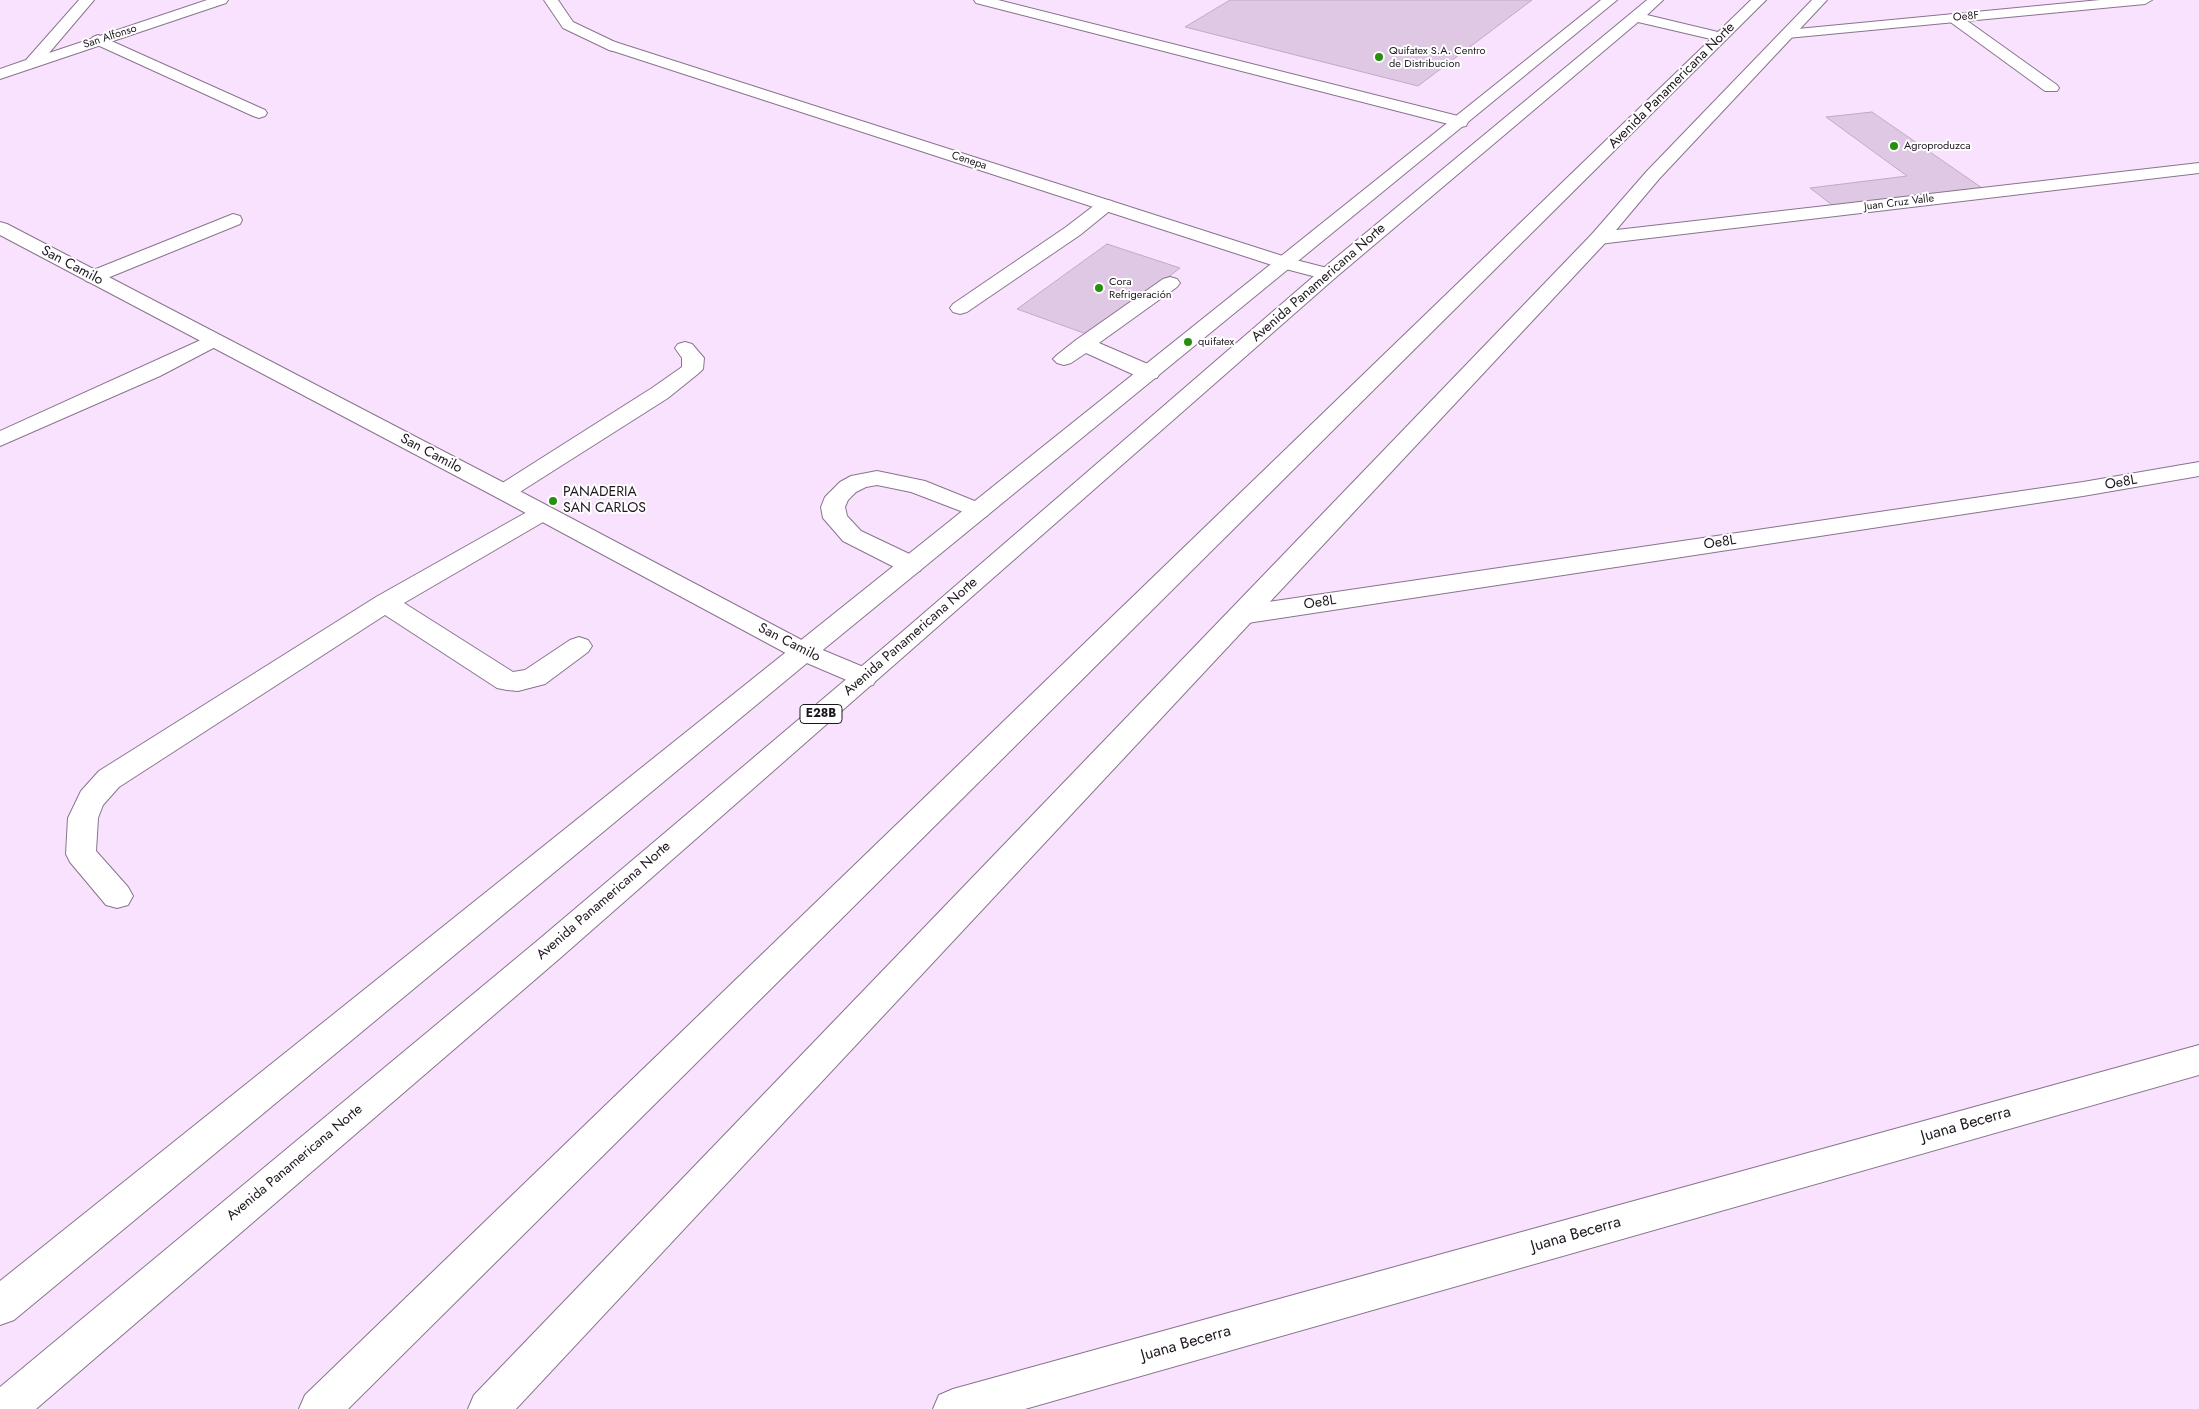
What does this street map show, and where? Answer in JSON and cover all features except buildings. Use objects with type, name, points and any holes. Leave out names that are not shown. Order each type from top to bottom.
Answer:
[{"type":"main road","points":[[32,62],[87,0]]},
{"type":"main road","name":"San Alfonso","points":[[0,74],[221,0]]},
{"type":"main road","name":"Cenepa","points":[[550,0],[568,25],[612,46],[1285,263],[1328,274]]},
{"type":"main road","points":[[981,0],[1460,122]]},
{"type":"main road","points":[[0,1306],[911,565],[1610,0]]},
{"type":"main road","name":"Avenida Panamericana Norte","points":[[5,1409],[548,950],[1328,274],[1656,0]]},
{"type":"main road","name":"Avenida Panamericana Norte","points":[[319,1409],[1760,0]]},
{"type":"main road","points":[[488,1409],[1599,238],[1653,174],[1820,0]]},
{"type":"main road","name":"Oe8F","points":[[1788,34],[2145,0]]},
{"type":"main road","points":[[1635,17],[1722,37]]},
{"type":"main road","points":[[1954,18],[2051,88]]},
{"type":"main road","points":[[98,40],[259,113]]},
{"type":"main road","name":"Juan Cruz Valle","points":[[1599,238],[2199,168]]},
{"type":"main road","points":[[960,308],[1106,205]]},
{"type":"main road","points":[[93,276],[233,220]]},
{"type":"main road","name":"San Camilo","points":[[0,228],[504,492],[804,652],[863,678]]},
{"type":"main road","points":[[1064,359],[1170,284]]},
{"type":"main road","points":[[0,439],[152,371],[214,340]]},
{"type":"main road","points":[[1083,344],[1149,373]]},
{"type":"main road","points":[[504,492],[660,393],[692,369],[693,358],[684,348]]},
{"type":"main road","name":"Oe8L","points":[[1241,615],[2199,470]]},
{"type":"main road","points":[[911,565],[852,536],[835,518],[833,507],[837,497],[848,487],[859,481],[877,478],[917,486],[978,512]]},
{"type":"main road","points":[[117,896],[81,854],[83,818],[91,799],[110,779],[385,603],[542,513]]},
{"type":"main road","points":[[385,603],[507,681],[518,682],[535,676],[579,646]]},
{"type":"main road","name":"Juana Becerra","points":[[953,1409],[2199,1060]]},
{"type":"place","name":"Quifatex S.A. Centro de Distribucion","points":[[1379,57]]},
{"type":"place","name":"Agroproduzca","points":[[1894,146]]},
{"type":"place","name":"Cora Refrigeración","points":[[1099,288]]},
{"type":"place","name":"quifatex","points":[[1188,342]]},
{"type":"place","name":"PANADERIA SAN CARLOS","points":[[553,501]]}]
